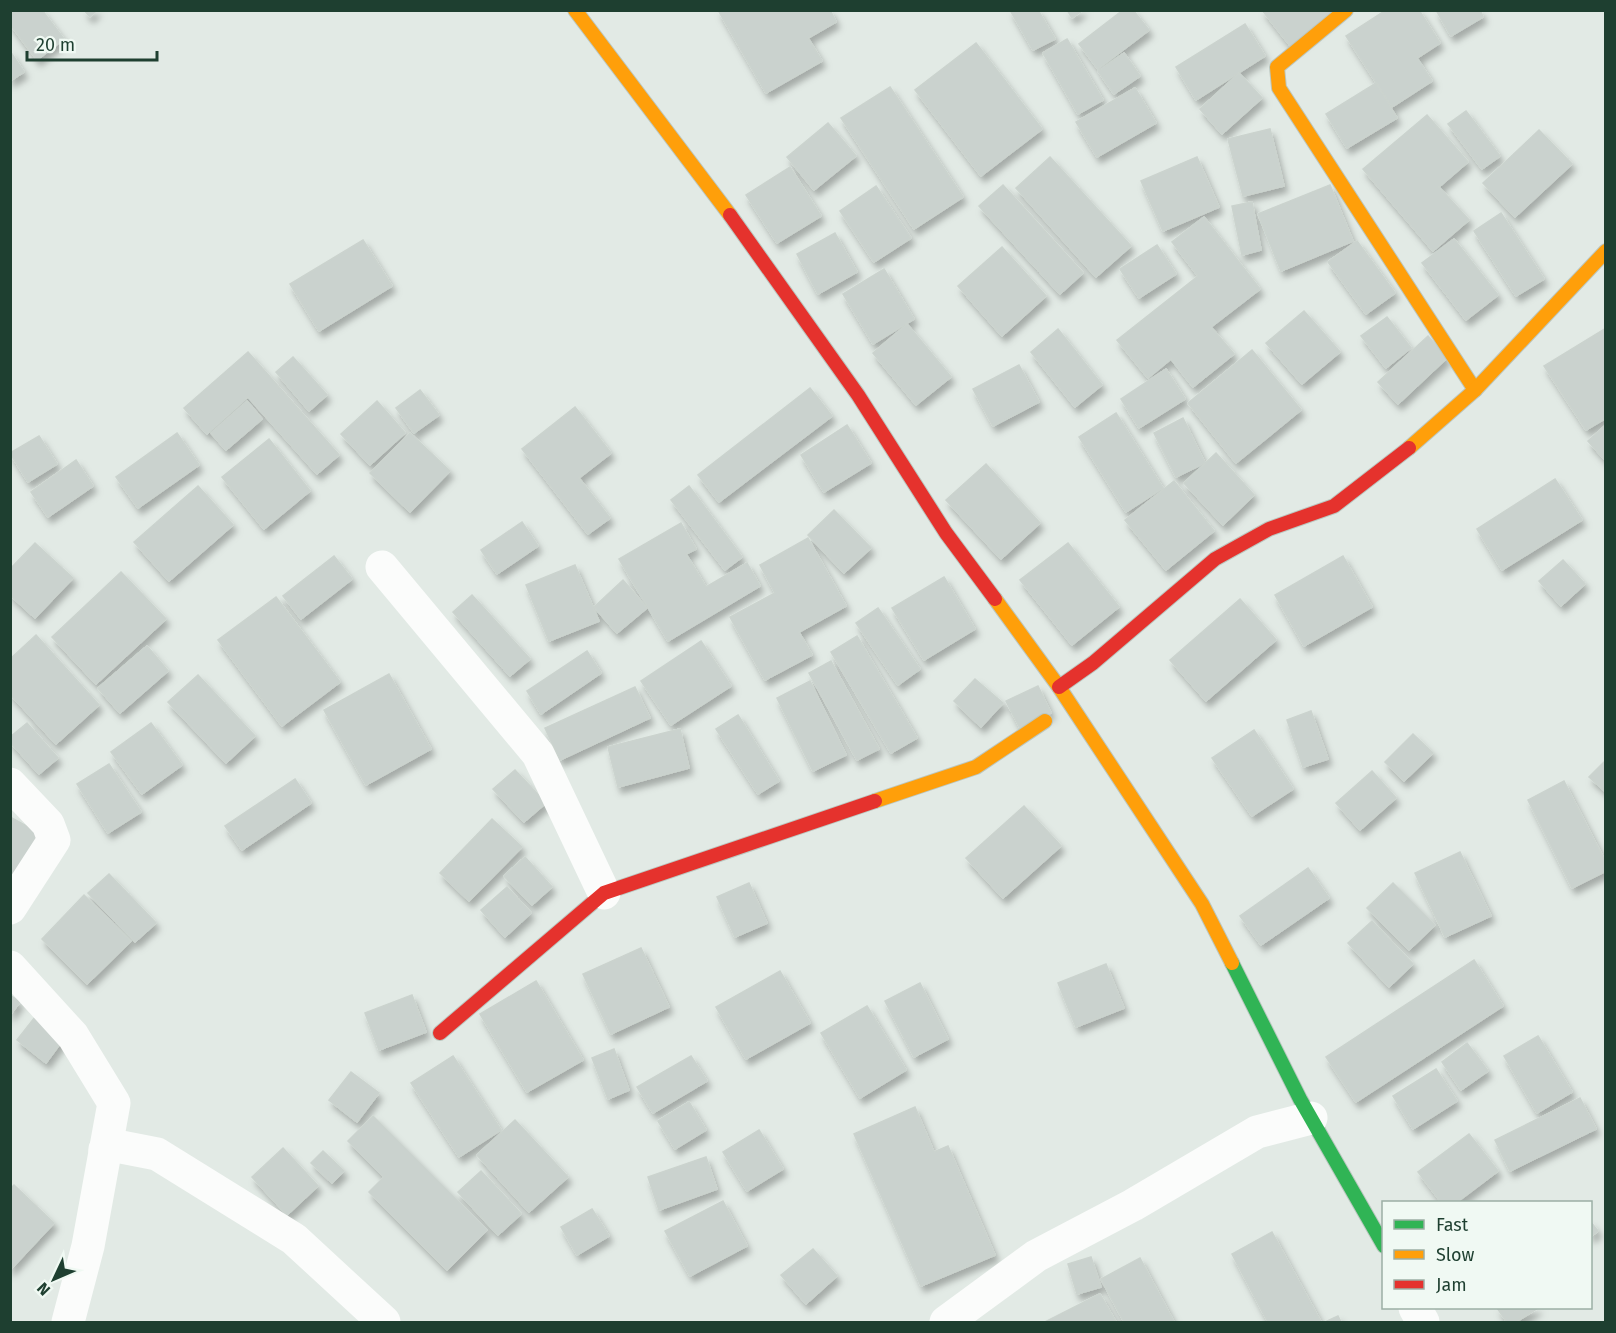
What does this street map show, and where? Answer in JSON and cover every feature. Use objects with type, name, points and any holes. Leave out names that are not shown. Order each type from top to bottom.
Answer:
[{"type":"street","points":[[575,10],[727,211],[858,395],[945,533],[1059,687],[1202,904],[1311,1118],[1382,1244]]},
{"type":"street","points":[[1346,10],[1277,67],[1279,88],[1475,390]]},
{"type":"street","points":[[1059,687],[1093,663],[1215,559],[1269,529],[1334,506],[1378,474],[1475,390],[1605,251]]},
{"type":"street","points":[[382,567],[538,754],[604,893]]},
{"type":"street","points":[[440,1033],[604,893],[976,766],[1045,721]]},
{"type":"street","points":[[10,784],[48,824],[54,840],[10,908]]},
{"type":"street","points":[[10,967],[73,1035],[114,1103],[88,1246],[68,1323]]},
{"type":"street","points":[[946,1323],[1036,1256],[1133,1205],[1257,1132],[1311,1118]]},
{"type":"street","points":[[106,1153],[111,1145],[157,1154],[294,1239],[384,1323]]},
{"type":"street","points":[[1416,1309],[1423,1323]]},
{"type":"building","points":[[10,10],[42,10],[64,39],[37,60],[10,24]]},
{"type":"building","points":[[84,10],[97,10],[90,17]]},
{"type":"building","points":[[718,10],[830,10],[836,22],[808,38],[822,61],[766,93]]},
{"type":"building","points":[[1010,10],[1038,10],[1055,39],[1033,50]]},
{"type":"building","points":[[1067,10],[1083,10],[1072,18]]},
{"type":"building","points":[[1123,10],[1133,10],[1149,30],[1098,69],[1079,44]]},
{"type":"building","points":[[1262,10],[1339,10],[1292,48]]},
{"type":"building","points":[[1386,10],[1419,10],[1440,43],[1417,58],[1432,81],[1392,107],[1346,36]]},
{"type":"building","points":[[1436,10],[1480,10],[1483,17],[1451,36]]},
{"type":"building","points":[[1245,24],[1265,56],[1196,100],[1176,67]]},
{"type":"building","points":[[1067,39],[1103,100],[1078,114],[1043,53]]},
{"type":"building","points":[[976,43],[1042,129],[981,176],[915,90]]},
{"type":"building","points":[[10,51],[24,72],[10,81]]},
{"type":"building","points":[[1124,53],[1140,76],[1114,94],[1098,71]]},
{"type":"building","points":[[1239,73],[1262,98],[1222,134],[1200,109]]},
{"type":"building","points":[[1376,83],[1397,118],[1347,148],[1326,114]]},
{"type":"building","points":[[890,87],[963,197],[914,229],[841,118]]},
{"type":"building","points":[[1135,88],[1156,123],[1097,157],[1076,122]]},
{"type":"building","points":[[1466,111],[1500,156],[1482,169],[1448,124]]},
{"type":"building","points":[[1427,115],[1468,162],[1439,187],[1469,220],[1433,251],[1363,169]]},
{"type":"building","points":[[828,123],[856,156],[814,190],[787,157]]},
{"type":"building","points":[[1270,129],[1284,186],[1243,196],[1228,139]]},
{"type":"building","points":[[1539,130],[1572,164],[1515,217],[1483,183]]},
{"type":"building","points":[[1050,157],[1131,246],[1096,277],[1016,188]]},
{"type":"building","points":[[1197,157],[1219,207],[1163,231],[1141,181]]},
{"type":"building","points":[[790,167],[821,216],[777,243],[746,195]]},
{"type":"building","points":[[1003,185],[1083,273],[1060,294],[979,206]]},
{"type":"building","points":[[1330,185],[1353,241],[1281,271],[1258,214]]},
{"type":"building","points":[[876,186],[911,238],[874,262],[840,211]]},
{"type":"building","points":[[1252,202],[1261,250],[1242,255],[1232,206]]},
{"type":"building","points":[[1501,213],[1544,279],[1516,296],[1474,231]]},
{"type":"building","points":[[1204,217],[1260,289],[1211,327],[1234,354],[1193,387],[1171,359],[1148,378],[1117,340],[1198,276],[1172,242]]},
{"type":"building","points":[[835,233],[857,272],[818,294],[797,254]]},
{"type":"building","points":[[1454,239],[1498,295],[1466,320],[1422,263]]},
{"type":"building","points":[[363,240],[392,286],[319,331],[290,284]]},
{"type":"building","points":[[1357,241],[1395,293],[1366,314],[1328,262]]},
{"type":"building","points":[[1157,245],[1176,274],[1139,298],[1120,269]]},
{"type":"building","points":[[1002,247],[1046,296],[1002,336],[958,286]]},
{"type":"building","points":[[884,269],[914,319],[873,344],[843,294]]},
{"type":"building","points":[[1304,311],[1340,352],[1302,384],[1266,343]]},
{"type":"building","points":[[1387,317],[1411,348],[1386,368],[1361,336]]},
{"type":"building","points":[[907,324],[951,377],[916,405],[873,353]]},
{"type":"building","points":[[1606,328],[1606,418],[1586,430],[1544,366]]},
{"type":"building","points":[[1058,329],[1102,385],[1075,407],[1031,352]]},
{"type":"building","points":[[1428,336],[1447,358],[1398,404],[1378,382]]},
{"type":"building","points":[[1252,350],[1301,410],[1236,463],[1188,403]]},
{"type":"building","points":[[248,352],[339,455],[317,474],[248,397],[207,434],[184,408]]},
{"type":"building","points":[[293,357],[327,395],[309,411],[276,372]]},
{"type":"building","points":[[1019,365],[1039,402],[993,426],[973,389]]},
{"type":"building","points":[[1166,369],[1185,399],[1139,428],[1121,399]]},
{"type":"building","points":[[810,388],[832,416],[719,502],[698,475]]},
{"type":"building","points":[[420,390],[439,415],[414,433],[396,408]]},
{"type":"building","points":[[247,401],[262,419],[226,450],[211,433]]},
{"type":"building","points":[[377,401],[405,433],[370,465],[341,434]]},
{"type":"building","points":[[575,407],[611,453],[579,478],[610,518],[588,534],[522,449]]},
{"type":"building","points":[[1116,413],[1163,488],[1126,512],[1079,437]]},
{"type":"building","points":[[1183,418],[1205,463],[1176,477],[1154,433]]},
{"type":"building","points":[[847,425],[871,463],[824,492],[801,455]]},
{"type":"building","points":[[1606,425],[1606,461],[1588,441]]},
{"type":"building","points":[[177,433],[199,465],[138,508],[116,477]]},
{"type":"building","points":[[410,433],[450,471],[410,512],[370,473]]},
{"type":"building","points":[[39,436],[57,464],[28,482],[10,453]]},
{"type":"building","points":[[269,439],[310,491],[264,529],[222,477]]},
{"type":"building","points":[[1216,453],[1254,495],[1223,525],[1184,483]]},
{"type":"building","points":[[76,460],[93,486],[48,517],[31,492]]},
{"type":"building","points":[[986,464],[1040,523],[1001,559],[946,500]]},
{"type":"building","points":[[1555,479],[1582,520],[1502,570],[1477,529]]},
{"type":"building","points":[[1174,481],[1214,531],[1166,570],[1125,520]]},
{"type":"building","points":[[198,486],[233,525],[169,581],[134,542]]},
{"type":"building","points":[[689,486],[742,557],[725,570],[671,500]]},
{"type":"building","points":[[834,510],[871,548],[844,573],[808,535]]},
{"type":"building","points":[[522,522],[538,546],[497,574],[481,550]]},
{"type":"building","points":[[681,523],[696,549],[686,554],[706,587],[747,563],[760,586],[668,641],[619,559]]},
{"type":"building","points":[[808,538],[846,606],[799,632],[812,655],[765,680],[730,617],[775,593],[760,565]]},
{"type":"building","points":[[35,543],[73,578],[35,618],[10,595],[10,569]]},
{"type":"building","points":[[1068,543],[1119,607],[1072,645],[1020,580]]},
{"type":"building","points":[[334,556],[352,579],[301,619],[283,596]]},
{"type":"building","points":[[1343,556],[1372,607],[1304,646],[1275,595]]},
{"type":"building","points":[[1563,560],[1585,584],[1561,606],[1539,581]]},
{"type":"building","points":[[575,565],[599,621],[549,641],[526,585]]},
{"type":"building","points":[[121,572],[166,619],[96,684],[52,637]]},
{"type":"building","points":[[944,577],[975,629],[924,660],[892,608]]},
{"type":"building","points":[[623,580],[647,608],[617,633],[594,607]]},
{"type":"building","points":[[472,595],[530,659],[510,676],[453,612]]},
{"type":"building","points":[[276,597],[340,682],[282,726],[218,640]]},
{"type":"building","points":[[1240,599],[1276,640],[1206,701],[1170,660]]},
{"type":"building","points":[[878,608],[920,669],[898,685],[856,623]]},
{"type":"building","points":[[36,635],[99,705],[56,744],[10,694],[10,659]]},
{"type":"building","points":[[857,636],[917,738],[891,753],[831,652]]},
{"type":"building","points":[[701,641],[731,686],[671,725],[641,681]]},
{"type":"building","points":[[147,646],[168,671],[120,713],[98,688]]},
{"type":"building","points":[[587,651],[601,673],[541,714],[527,691]]},
{"type":"building","points":[[831,661],[879,749],[857,760],[809,673]]},
{"type":"building","points":[[389,674],[431,749],[366,785],[324,710]]},
{"type":"building","points":[[198,675],[255,736],[226,763],[168,702]]},
{"type":"building","points":[[975,679],[1003,703],[981,727],[954,701]]},
{"type":"building","points":[[810,681],[846,755],[813,771],[777,698]]},
{"type":"building","points":[[1038,686],[1051,713],[1020,728],[1006,701]]},
{"type":"building","points":[[635,687],[650,718],[560,760],[545,728]]},
{"type":"building","points":[[1311,711],[1328,759],[1303,767],[1287,720]]},
{"type":"building","points":[[738,715],[779,781],[758,794],[716,729]]},
{"type":"building","points":[[27,723],[58,758],[39,774],[10,742],[10,737]]},
{"type":"building","points":[[151,723],[182,765],[142,794],[111,752]]},
{"type":"building","points":[[680,729],[689,768],[618,787],[608,747]]},
{"type":"building","points":[[1254,730],[1293,789],[1252,816],[1212,758]]},
{"type":"building","points":[[1413,734],[1433,753],[1404,781],[1385,762]]},
{"type":"building","points":[[1606,760],[1606,792],[1589,777]]},
{"type":"building","points":[[109,764],[141,812],[108,833],[77,784]]},
{"type":"building","points":[[515,770],[546,803],[524,822],[493,789]]},
{"type":"building","points":[[1372,771],[1396,798],[1360,830],[1336,803]]},
{"type":"building","points":[[295,779],[311,803],[242,850],[225,826]]},
{"type":"building","points":[[1564,781],[1606,863],[1606,871],[1572,888],[1528,800]]},
{"type":"building","points":[[1024,806],[1061,846],[1003,898],[966,858]]},
{"type":"building","points":[[10,817],[41,834],[10,889]]},
{"type":"building","points":[[492,819],[522,847],[469,901],[440,873]]},
{"type":"building","points":[[1460,852],[1491,916],[1445,937],[1415,873]]},
{"type":"building","points":[[525,857],[552,887],[532,905],[504,876]]},
{"type":"building","points":[[1308,868],[1329,898],[1261,945],[1240,916]]},
{"type":"building","points":[[109,874],[156,923],[135,942],[88,893]]},
{"type":"building","points":[[749,883],[767,923],[735,937],[717,897]]},
{"type":"building","points":[[1393,883],[1435,925],[1409,950],[1367,908]]},
{"type":"building","points":[[507,887],[531,913],[505,937],[481,910]]},
{"type":"building","points":[[84,895],[131,941],[87,984],[42,939]]},
{"type":"building","points":[[1372,921],[1413,964],[1389,987],[1348,943]]},
{"type":"building","points":[[641,948],[669,1007],[611,1034],[583,974]]},
{"type":"building","points":[[1474,960],[1503,1006],[1356,1102],[1326,1057]]},
{"type":"building","points":[[1106,964],[1124,1008],[1076,1027],[1058,983]]},
{"type":"building","points":[[780,971],[810,1023],[746,1059],[716,1007]]},
{"type":"building","points":[[536,981],[583,1060],[527,1092],[480,1014]]},
{"type":"building","points":[[920,983],[948,1039],[914,1057],[885,1001]]},
{"type":"building","points":[[10,995],[20,1002],[10,1015]]},
{"type":"building","points":[[412,995],[426,1032],[379,1050],[365,1013]]},
{"type":"building","points":[[867,1006],[906,1070],[860,1098],[821,1033]]},
{"type":"building","points":[[35,1017],[63,1040],[46,1063],[17,1040]]},
{"type":"building","points":[[1538,1036],[1572,1092],[1537,1113],[1504,1056]]},
{"type":"building","points":[[1467,1043],[1488,1071],[1461,1090],[1442,1062]]},
{"type":"building","points":[[614,1049],[629,1090],[608,1099],[592,1058]]},
{"type":"building","points":[[453,1056],[501,1130],[459,1157],[411,1083]]},
{"type":"building","points":[[691,1056],[707,1081],[653,1113],[637,1087]]},
{"type":"building","points":[[1436,1069],[1457,1101],[1413,1129],[1393,1096]]},
{"type":"building","points":[[351,1072],[379,1093],[357,1122],[329,1100]]},
{"type":"building","points":[[1580,1098],[1596,1129],[1510,1171],[1495,1140]]},
{"type":"building","points":[[689,1102],[706,1130],[675,1149],[658,1121]]},
{"type":"building","points":[[915,1107],[934,1152],[948,1146],[995,1255],[921,1286],[854,1134]]},
{"type":"building","points":[[373,1116],[487,1230],[447,1270],[369,1192],[384,1177],[348,1141]]},
{"type":"building","points":[[515,1120],[568,1177],[529,1212],[477,1155]]},
{"type":"building","points":[[759,1130],[783,1169],[747,1191],[723,1152]]},
{"type":"building","points":[[1469,1134],[1498,1171],[1458,1201],[1440,1201],[1418,1172]]},
{"type":"building","points":[[283,1148],[318,1186],[287,1215],[252,1177]]},
{"type":"building","points":[[323,1151],[344,1171],[332,1183],[311,1163]]},
{"type":"building","points":[[706,1157],[717,1189],[659,1210],[648,1177]]},
{"type":"building","points":[[481,1171],[521,1214],[498,1235],[458,1192]]},
{"type":"building","points":[[14,1185],[54,1223],[10,1270],[10,1189]]},
{"type":"building","points":[[723,1201],[747,1246],[690,1276],[665,1231]]},
{"type":"building","points":[[592,1209],[609,1236],[577,1255],[561,1227]]},
{"type":"building","points":[[1592,1224],[1598,1231],[1592,1236]]},
{"type":"building","points":[[1272,1232],[1321,1322],[1268,1322],[1232,1254]]},
{"type":"building","points":[[813,1249],[837,1276],[806,1304],[781,1275]]},
{"type":"building","points":[[1091,1257],[1101,1287],[1077,1294],[1068,1264]]},
{"type":"building","points":[[1140,1258],[1174,1322],[1124,1322],[1101,1279]]},
{"type":"building","points":[[1100,1294],[1116,1322],[1045,1322]]},
{"type":"building","points":[[1498,1309],[1536,1309],[1516,1322],[1507,1322]]},
{"type":"building","points":[[1338,1316],[1341,1322],[1325,1322]]},
{"type":"traffic: fast","points":[[1232,963],[1300,1099],[1382,1242]]},
{"type":"traffic: slow","points":[[575,10],[730,215]]},
{"type":"traffic: slow","points":[[1346,10],[1277,67],[1279,88],[1475,390]]},
{"type":"traffic: slow","points":[[1409,448],[1475,390],[1606,251]]},
{"type":"traffic: slow","points":[[995,599],[1059,687],[1202,904],[1232,963]]},
{"type":"traffic: slow","points":[[875,801],[976,767],[1045,721]]},
{"type":"traffic: jam","points":[[730,215],[858,395],[946,533],[995,599]]},
{"type":"traffic: jam","points":[[1059,687],[1093,663],[1215,559],[1269,529],[1334,506],[1409,448]]},
{"type":"traffic: jam","points":[[440,1033],[604,893],[875,801]]}]
